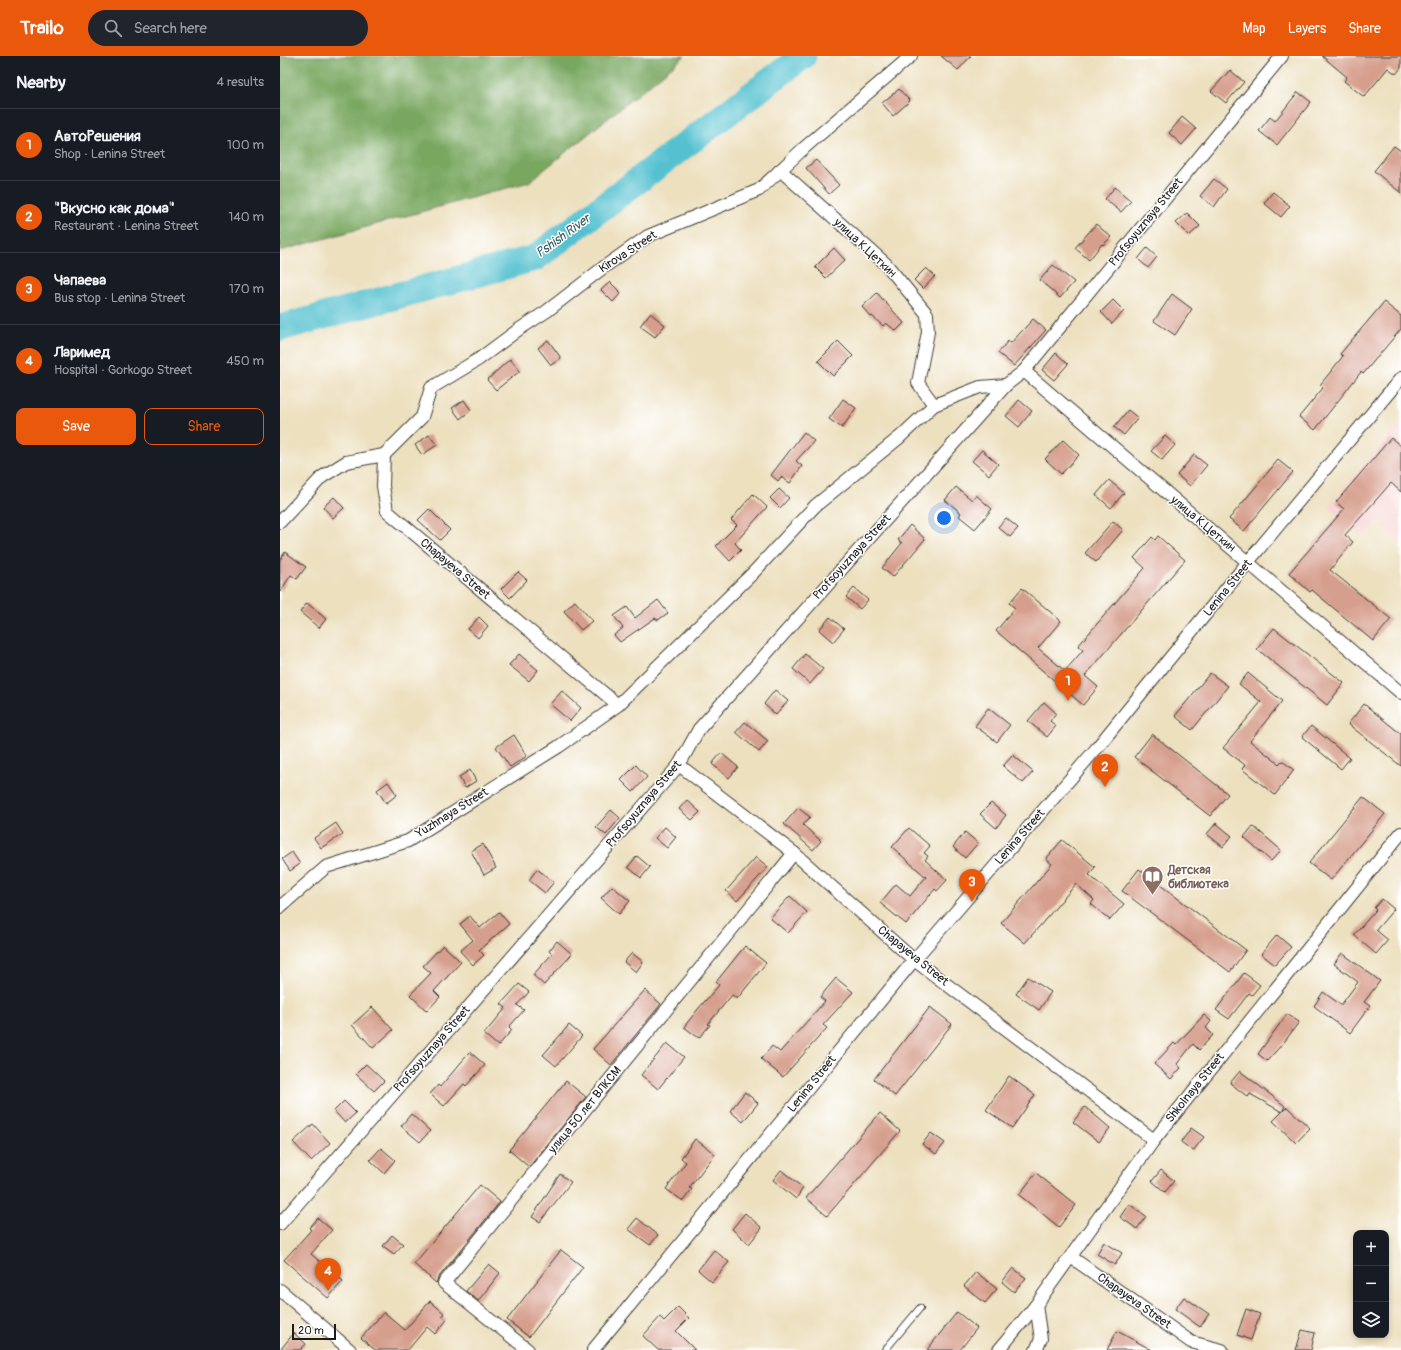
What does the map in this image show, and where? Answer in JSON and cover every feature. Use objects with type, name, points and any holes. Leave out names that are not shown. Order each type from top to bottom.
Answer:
[{"type":"street","name":"Kirova Street","points":[[384,455],[422,417],[432,388],[479,359],[518,330],[547,311],[604,267],[648,236],[759,190],[804,148],[911,56]]},
{"type":"street","name":"Profsoyuznaya Street","points":[[280,1224],[679,765],[699,729],[1006,385],[1024,371],[1282,56]]},
{"type":"street","name":"улица К.Цеткин","points":[[780,170],[886,264],[927,314],[928,332],[918,383],[934,404]]},
{"type":"street","name":"улица К.Цеткин","points":[[1024,371],[1401,693]]},
{"type":"street","name":"Lenina Street","points":[[593,1350],[914,960],[1096,749],[1248,562],[1401,378]]},
{"type":"street","points":[[618,705],[753,573],[815,506],[900,437],[934,404],[980,387],[1006,385]]},
{"type":"street","points":[[280,522],[322,477],[346,462],[384,455]]},
{"type":"street","name":"Chapayeva Street","points":[[384,455],[383,486],[387,511],[618,705]]},
{"type":"street","name":"Yuzhnaya Street","points":[[280,907],[326,867],[408,841],[558,746],[618,705]]},
{"type":"street","name":"Chapayeva Street","points":[[679,765],[794,853],[914,960],[1154,1140]]},
{"type":"street","name":"Shkolnaya Street","points":[[999,1350],[1036,1305],[1154,1140],[1401,833]]},
{"type":"street","name":"улица 50 лет ВЛКСМ","points":[[528,1350],[444,1283],[794,853]]},
{"type":"street","name":"Chapayeva Street","points":[[1071,1257],[1191,1342],[1222,1350]]},
{"type":"street","points":[[280,1290],[350,1350]]},
{"type":"street","points":[[1036,1305],[1041,1339],[1036,1350]]},
{"type":"lane","points":[[885,1350],[920,1308]]},
{"type":"shaded area","points":[[1401,421],[1401,544],[1376,522],[1364,536],[1328,508]]},
{"type":"green space","points":[[280,56],[685,56],[529,182],[280,251]]},
{"type":"building","points":[[941,56],[971,56],[958,70]]},
{"type":"building","points":[[1322,56],[1401,56],[1401,68],[1396,74],[1388,68],[1364,97],[1344,81],[1347,77]]},
{"type":"building","points":[[1230,70],[1244,82],[1226,103],[1211,91]]},
{"type":"building","points":[[899,89],[910,101],[893,116],[882,103]]},
{"type":"building","points":[[1298,92],[1311,102],[1277,145],[1259,131],[1270,117],[1275,121]]},
{"type":"building","points":[[1182,117],[1196,129],[1182,145],[1169,133]]},
{"type":"building","points":[[1394,146],[1401,151],[1401,193],[1374,171]]},
{"type":"building","points":[[816,160],[839,185],[829,194],[806,168]]},
{"type":"building","points":[[1214,179],[1227,189],[1214,207],[1200,196]]},
{"type":"building","points":[[1115,187],[1131,201],[1121,212],[1105,199]]},
{"type":"building","points":[[1273,192],[1290,206],[1281,217],[1264,203]]},
{"type":"building","points":[[1187,213],[1200,226],[1189,236],[1176,223]]},
{"type":"building","points":[[1096,224],[1111,237],[1103,245],[1102,244],[1089,260],[1075,248]]},
{"type":"building","points":[[834,248],[845,260],[826,278],[815,267]]},
{"type":"building","points":[[1147,248],[1157,257],[1148,268],[1138,259]]},
{"type":"building","points":[[1053,265],[1074,282],[1060,298],[1040,280]]},
{"type":"building","points":[[926,268],[935,276],[923,289],[914,280]]},
{"type":"building","points":[[610,282],[621,293],[613,302],[601,290]]},
{"type":"building","points":[[877,293],[904,323],[896,331],[886,323],[883,326],[872,316],[871,317],[862,307]]},
{"type":"building","points":[[1172,294],[1192,309],[1175,335],[1154,321]]},
{"type":"building","points":[[1113,300],[1124,311],[1112,324],[1101,312]]},
{"type":"building","points":[[1384,302],[1401,316],[1401,329],[1363,374],[1361,372],[1315,430],[1299,417],[1323,388],[1320,385],[1343,356],[1340,354]]},
{"type":"building","points":[[650,313],[665,325],[655,337],[640,326]]},
{"type":"building","points":[[1033,319],[1046,330],[1014,366],[998,353],[1008,341],[1011,343]]},
{"type":"building","points":[[548,340],[561,358],[551,365],[538,348]]},
{"type":"building","points":[[838,341],[853,356],[833,376],[818,361]]},
{"type":"building","points":[[1056,353],[1068,364],[1054,380],[1042,370]]},
{"type":"building","points":[[510,359],[520,371],[496,390],[487,380]]},
{"type":"building","points":[[843,399],[856,408],[842,428],[829,419]]},
{"type":"building","points":[[464,400],[471,410],[460,419],[452,408]]},
{"type":"building","points":[[1019,400],[1032,411],[1019,427],[1006,416]]},
{"type":"building","points":[[1128,410],[1138,418],[1124,435],[1114,427]]},
{"type":"building","points":[[804,432],[814,441],[796,461],[802,466],[790,483],[781,477],[778,481],[771,475]]},
{"type":"building","points":[[429,435],[437,445],[422,455],[415,445]]},
{"type":"building","points":[[1165,436],[1175,445],[1162,460],[1151,451]]},
{"type":"building","points":[[1391,438],[1401,446],[1401,492],[1391,483],[1345,535],[1353,542],[1330,570],[1391,619],[1373,641],[1312,590],[1310,592],[1289,573],[1344,509],[1336,502]]},
{"type":"building","points":[[1063,440],[1079,455],[1061,474],[1045,459]]},
{"type":"building","points":[[982,450],[998,464],[989,475],[972,461]]},
{"type":"building","points":[[1194,455],[1207,465],[1190,486],[1177,475]]},
{"type":"building","points":[[1278,460],[1293,472],[1244,531],[1229,519]]},
{"type":"building","points":[[1109,480],[1124,493],[1111,508],[1096,495]]},
{"type":"building","points":[[956,487],[972,500],[976,495],[992,509],[975,529],[959,516],[961,513],[945,500]]},
{"type":"building","points":[[779,489],[789,498],[780,508],[770,498]]},
{"type":"building","points":[[753,494],[767,507],[735,543],[741,550],[730,561],[716,546],[737,525],[731,520]]},
{"type":"building","points":[[334,497],[344,508],[333,518],[323,507]]},
{"type":"building","points":[[429,509],[450,530],[440,540],[418,520]]},
{"type":"building","points":[[1006,518],[1018,528],[1010,537],[998,527]]},
{"type":"building","points":[[1113,521],[1123,530],[1096,562],[1085,553]]},
{"type":"building","points":[[910,525],[925,539],[893,577],[882,568],[902,543],[898,540]]},
{"type":"building","points":[[1158,536],[1185,560],[1085,676],[1098,687],[1083,705],[996,631],[1015,608],[1009,603],[1022,588],[1061,621],[1038,648],[1065,671],[1083,650],[1078,646],[1145,568],[1134,558],[1152,537],[1155,540]]},
{"type":"building","points":[[285,552],[306,567],[297,579],[291,575],[280,592],[280,560]]},
{"type":"building","points":[[518,572],[527,580],[510,598],[501,589]]},
{"type":"building","points":[[854,588],[868,600],[860,609],[846,597]]},
{"type":"building","points":[[658,600],[668,613],[658,620],[655,618],[620,642],[614,635],[623,628],[614,616],[627,607],[635,618]]},
{"type":"building","points":[[575,601],[592,621],[581,630],[564,611]]},
{"type":"building","points":[[307,603],[326,619],[319,628],[300,612]]},
{"type":"building","points":[[479,617],[488,626],[478,638],[468,629]]},
{"type":"building","points":[[830,617],[844,629],[833,642],[819,630]]},
{"type":"building","points":[[1274,628],[1344,683],[1327,705],[1257,649]]},
{"type":"building","points":[[519,654],[538,670],[529,681],[509,665]]},
{"type":"building","points":[[805,654],[823,669],[810,684],[793,669]]},
{"type":"building","points":[[1210,673],[1228,686],[1192,730],[1175,716]]},
{"type":"building","points":[[1248,673],[1282,701],[1250,741],[1279,764],[1282,761],[1294,770],[1275,795],[1242,769],[1245,765],[1223,748],[1261,702],[1239,684]]},
{"type":"building","points":[[775,690],[788,701],[776,715],[764,704]]},
{"type":"building","points":[[562,691],[581,708],[570,721],[550,704]]},
{"type":"building","points":[[1044,702],[1056,713],[1050,721],[1056,726],[1047,737],[1028,721]]},
{"type":"building","points":[[1364,704],[1401,734],[1401,766],[1348,724]]},
{"type":"building","points":[[988,708],[1010,725],[997,742],[975,726]]},
{"type":"building","points":[[745,722],[768,741],[759,752],[736,732]]},
{"type":"building","points":[[1311,726],[1350,758],[1341,769],[1302,737]]},
{"type":"building","points":[[1152,734],[1228,794],[1210,816],[1134,757]]},
{"type":"building","points":[[514,735],[527,756],[510,767],[496,747]]},
{"type":"building","points":[[721,753],[738,767],[729,778],[712,764]]},
{"type":"building","points":[[1013,755],[1033,772],[1023,783],[1003,766]]},
{"type":"building","points":[[636,765],[647,777],[633,792],[621,780]]},
{"type":"building","points":[[470,770],[476,781],[465,788],[459,777]]},
{"type":"building","points":[[388,782],[397,795],[386,803],[377,790]]},
{"type":"building","points":[[1363,797],[1385,814],[1331,880],[1309,863]]},
{"type":"building","points":[[687,800],[700,812],[692,820],[679,809]]},
{"type":"building","points":[[991,803],[1006,815],[996,828],[980,814]]},
{"type":"building","points":[[798,808],[810,817],[803,825],[821,841],[813,850],[784,824]]},
{"type":"building","points":[[611,810],[620,818],[606,835],[596,827]]},
{"type":"building","points":[[336,823],[343,834],[321,848],[314,838]]},
{"type":"building","points":[[1216,823],[1232,836],[1223,847],[1207,834]]},
{"type":"building","points":[[1253,826],[1281,850],[1271,861],[1244,837]]},
{"type":"building","points":[[665,827],[676,837],[667,848],[655,838]]},
{"type":"building","points":[[909,828],[930,846],[924,853],[928,856],[925,860],[947,880],[937,891],[935,889],[906,924],[880,903],[896,884],[910,896],[926,877],[892,847]]},
{"type":"building","points":[[965,832],[978,843],[965,858],[953,847]]},
{"type":"building","points":[[1062,840],[1095,867],[1089,875],[1124,904],[1110,920],[1091,904],[1094,900],[1076,884],[1025,943],[1001,923],[1052,864],[1046,859]]},
{"type":"building","points":[[483,844],[496,868],[484,875],[471,851]]},
{"type":"building","points":[[292,852],[300,864],[290,871],[282,859]]},
{"type":"building","points":[[637,856],[650,867],[641,878],[628,867]]},
{"type":"building","points":[[756,857],[768,867],[737,901],[726,891]]},
{"type":"building","points":[[537,869],[554,882],[545,893],[529,880]]},
{"type":"building","points":[[1139,869],[1246,950],[1230,972],[1122,891]]},
{"type":"building","points":[[612,886],[630,901],[619,914],[601,898]]},
{"type":"building","points":[[790,896],[807,912],[788,933],[770,918]]},
{"type":"building","points":[[1382,899],[1394,909],[1376,930],[1388,940],[1376,954],[1354,935],[1376,910],[1374,908]]},
{"type":"building","points":[[499,912],[509,924],[479,950],[484,955],[473,965],[460,951],[473,940],[460,924],[470,916],[480,928]]},
{"type":"building","points":[[1277,935],[1291,947],[1275,965],[1261,954]]},
{"type":"building","points":[[557,941],[572,954],[544,985],[533,975],[552,954],[549,951]]},
{"type":"building","points":[[443,945],[461,962],[434,991],[440,997],[427,1011],[410,995],[431,973],[423,966]]},
{"type":"building","points":[[745,946],[766,963],[737,999],[732,995],[708,1024],[710,1025],[699,1038],[684,1027],[719,985],[716,982]]},
{"type":"building","points":[[632,953],[643,962],[636,972],[624,962]]},
{"type":"building","points":[[1342,953],[1380,981],[1364,1002],[1370,1006],[1350,1033],[1314,1006],[1323,992],[1341,1005],[1358,982],[1334,964]]},
{"type":"building","points":[[1244,973],[1260,985],[1252,995],[1249,993],[1229,1019],[1216,1010]]},
{"type":"building","points":[[1028,977],[1051,992],[1039,1010],[1016,994]]},
{"type":"building","points":[[836,978],[853,992],[823,1025],[827,1028],[783,1077],[761,1059],[772,1046],[780,1052],[825,1001],[820,997]]},
{"type":"building","points":[[519,984],[529,992],[517,1005],[524,1010],[509,1027],[512,1030],[498,1046],[484,1034],[506,1008],[501,1004]]},
{"type":"building","points":[[645,990],[661,1004],[611,1065],[593,1049]]},
{"type":"building","points":[[372,1007],[393,1030],[373,1048],[352,1025]]},
{"type":"building","points":[[930,1007],[952,1024],[895,1096],[874,1079]]},
{"type":"building","points":[[1287,1014],[1299,1022],[1285,1041],[1267,1061],[1258,1054]]},
{"type":"building","points":[[1204,1015],[1211,1021],[1206,1028],[1213,1035],[1199,1050],[1193,1044],[1177,1064],[1181,1068],[1171,1079],[1154,1064],[1174,1043],[1176,1045]]},
{"type":"building","points":[[569,1025],[582,1036],[556,1066],[543,1055]]},
{"type":"building","points":[[667,1043],[684,1057],[658,1089],[641,1075]]},
{"type":"building","points":[[470,1052],[485,1065],[466,1086],[464,1084],[444,1106],[430,1094],[438,1085],[440,1087]]},
{"type":"building","points":[[366,1064],[384,1081],[374,1091],[356,1074]]},
{"type":"building","points":[[1240,1071],[1285,1106],[1282,1112],[1250,1094],[1248,1097],[1230,1083]]},
{"type":"building","points":[[1009,1076],[1035,1095],[1012,1128],[986,1110]]},
{"type":"building","points":[[566,1081],[586,1097],[529,1167],[509,1150]]},
{"type":"building","points":[[745,1092],[758,1103],[743,1122],[730,1111]]},
{"type":"building","points":[[344,1101],[356,1113],[345,1123],[334,1111]]},
{"type":"building","points":[[1085,1107],[1110,1128],[1099,1142],[1073,1122]]},
{"type":"building","points":[[1287,1107],[1310,1128],[1296,1143],[1273,1121]]},
{"type":"building","points":[[880,1113],[900,1131],[827,1216],[806,1198]]},
{"type":"building","points":[[411,1114],[430,1131],[420,1142],[401,1126]]},
{"type":"building","points":[[313,1124],[330,1143],[311,1161],[293,1142]]},
{"type":"building","points":[[1191,1128],[1204,1137],[1193,1151],[1181,1142]]},
{"type":"building","points":[[931,1133],[945,1143],[936,1154],[922,1144]]},
{"type":"building","points":[[695,1139],[715,1154],[689,1188],[692,1189],[683,1201],[666,1189],[686,1162],[681,1158]]},
{"type":"building","points":[[381,1148],[395,1160],[384,1173],[370,1160]]},
{"type":"building","points":[[781,1170],[803,1188],[796,1199],[773,1180]]},
{"type":"building","points":[[1161,1170],[1174,1181],[1165,1192],[1152,1181]]},
{"type":"building","points":[[1036,1173],[1076,1205],[1059,1227],[1019,1195]]},
{"type":"building","points":[[560,1174],[571,1182],[540,1222],[532,1217]]},
{"type":"building","points":[[480,1185],[500,1202],[438,1278],[436,1283],[414,1264]]},
{"type":"building","points":[[1129,1204],[1146,1216],[1137,1229],[1120,1217]]},
{"type":"building","points":[[745,1213],[762,1228],[749,1244],[732,1229]]},
{"type":"building","points":[[318,1218],[332,1230],[311,1254],[343,1281],[328,1298],[284,1260],[311,1230],[309,1228]]},
{"type":"building","points":[[637,1218],[658,1235],[650,1245],[628,1229]]},
{"type":"building","points":[[392,1235],[403,1244],[394,1254],[383,1246]]},
{"type":"building","points":[[1104,1242],[1122,1253],[1115,1265],[1097,1254]]},
{"type":"building","points":[[561,1250],[583,1267],[529,1337],[507,1320]]},
{"type":"building","points":[[714,1250],[729,1262],[712,1282],[698,1270]]},
{"type":"building","points":[[489,1264],[500,1273],[478,1301],[466,1291]]},
{"type":"building","points":[[1013,1268],[1026,1278],[1014,1292],[1002,1282]]},
{"type":"building","points":[[976,1272],[997,1289],[985,1303],[964,1286]]},
{"type":"building","points":[[1184,1297],[1209,1314],[1200,1327],[1175,1309]]},
{"type":"building","points":[[430,1301],[445,1314],[442,1316],[447,1320],[435,1334],[427,1327],[408,1350],[375,1350],[361,1338],[384,1312],[405,1330]]},
{"type":"building","points":[[678,1307],[689,1318],[676,1331],[695,1350],[658,1350],[643,1336],[660,1317],[664,1321]]},
{"type":"building","points":[[1246,1309],[1260,1314],[1251,1340],[1237,1335]]},
{"type":"building","points":[[957,1312],[977,1328],[960,1350],[927,1350]]},
{"type":"building","points":[[1302,1330],[1315,1333],[1311,1350],[1296,1350]]},
{"type":"building","points":[[1117,1331],[1152,1350],[1107,1350]]},
{"type":"building","points":[[294,1333],[306,1344],[300,1350],[280,1350]]},
{"type":"waterway","name":"Pshish River","points":[[280,328],[535,258],[803,56]]},
{"type":"place","name":"АвтоРешения","points":[[1068,701]]},
{"type":"place","name":"\"Вкусно как дома\"","points":[[1105,787]]},
{"type":"place","name":"Детская библиотека","points":[[1153,896]]},
{"type":"place","name":"Чапаева","points":[[972,902]]},
{"type":"place","name":"Ларимед","points":[[328,1291]]}]
